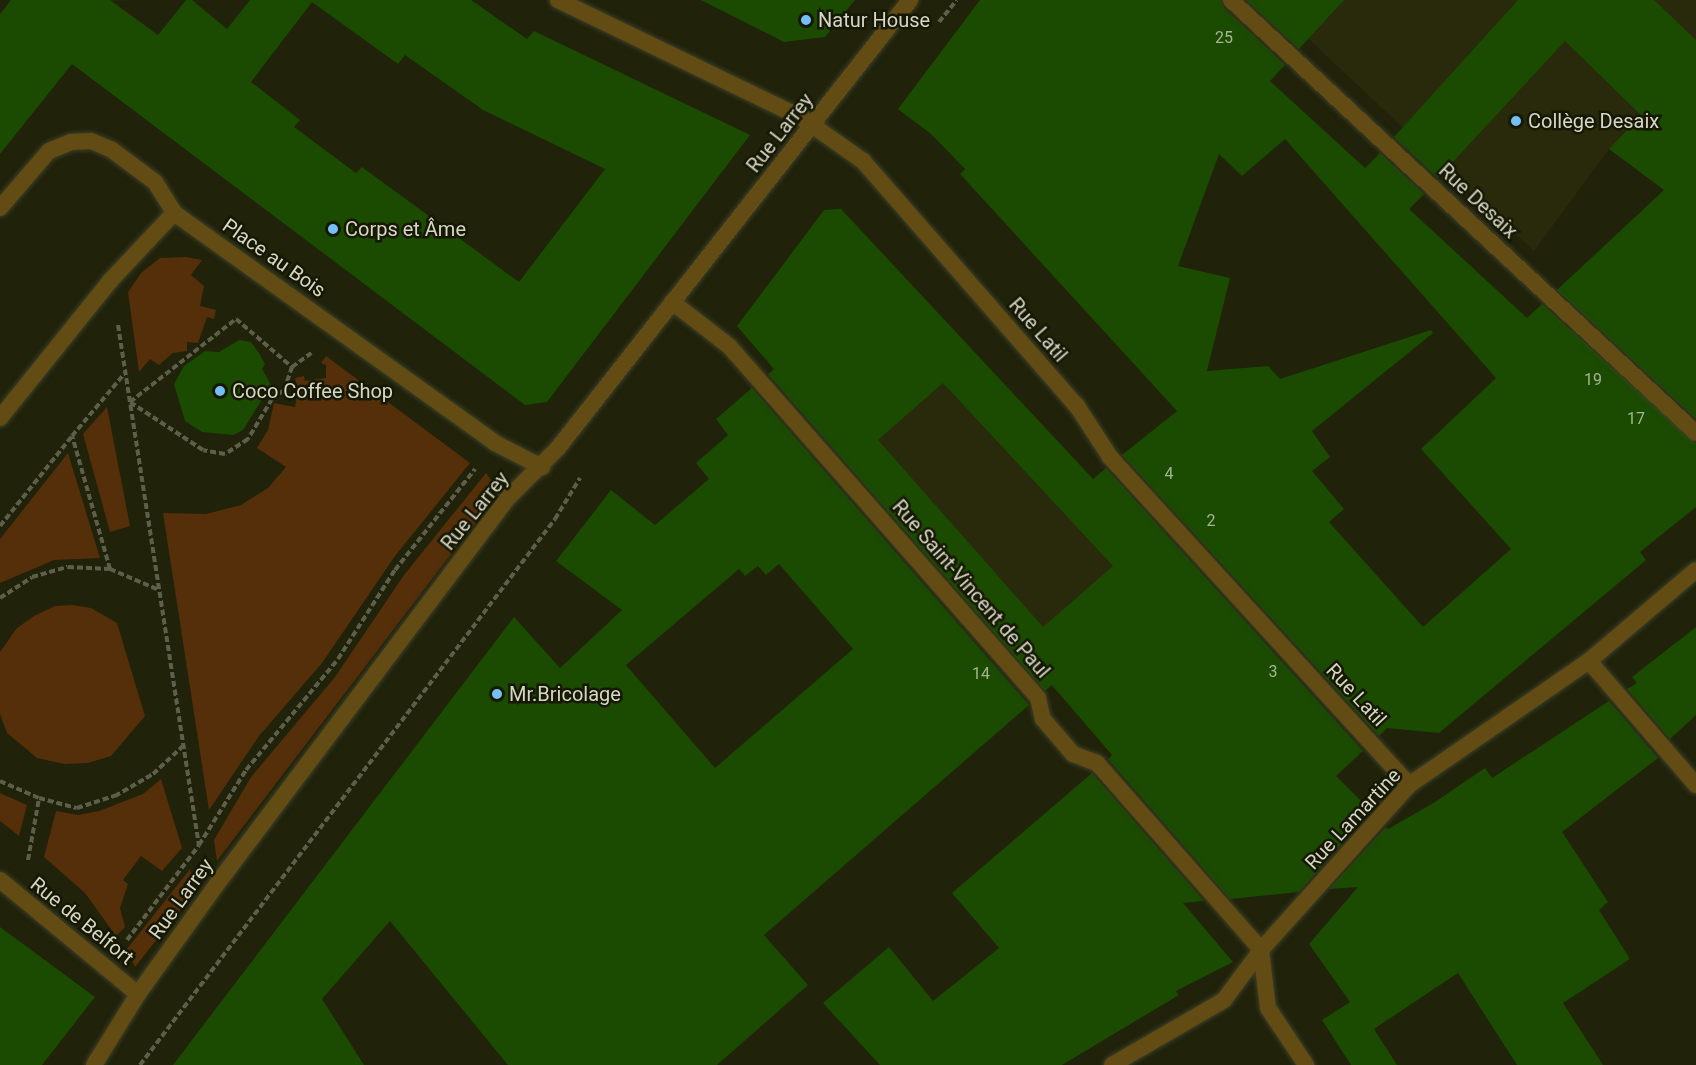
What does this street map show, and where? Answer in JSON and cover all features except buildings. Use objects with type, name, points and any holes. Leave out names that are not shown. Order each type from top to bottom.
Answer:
[{"type":"street","name":"Rue Latil","points":[[558,0],[814,125],[863,161],[1077,406],[1110,457],[1409,785]]},
{"type":"street","name":"Rue Larrey","points":[[94,1065],[138,994],[509,497],[542,467],[814,125],[910,0]]},
{"type":"street","name":"Rue Desaix","points":[[1230,0],[1696,433]]},
{"type":"street","name":"Place au Bois","points":[[0,208],[49,150],[71,142],[91,141],[112,150],[155,183],[174,213],[495,442],[542,467]]},
{"type":"street","points":[[0,418],[111,280],[174,213]]},
{"type":"street","name":"Rue Saint-Vincent de Paul","points":[[672,302],[729,346],[1038,699],[1043,719],[1073,754],[1097,763],[1261,950]]},
{"type":"street","name":"Rue Lamartine","points":[[1112,1065],[1224,1000],[1261,950],[1409,785],[1589,661],[1696,570]]},
{"type":"street","points":[[1589,661],[1696,785]]},
{"type":"street","name":"Rue de Belfort","points":[[0,880],[138,994]]},
{"type":"street","points":[[1261,950],[1268,1008],[1306,1065]]},
{"type":"path","points":[[935,27],[957,0]]},
{"type":"path","points":[[117,316],[201,855]]},
{"type":"path","points":[[130,402],[236,319],[292,367]]},
{"type":"path","points":[[130,402],[203,450],[225,454],[248,439],[272,399],[284,390],[292,367],[319,348]]},
{"type":"path","points":[[0,526],[125,373]]},
{"type":"path","points":[[72,436],[110,569]]},
{"type":"path","points":[[105,968],[199,845],[246,770],[338,659],[395,570],[477,466]]},
{"type":"path","points":[[140,1065],[555,519],[584,471]]},
{"type":"path","points":[[0,598],[32,577],[68,567],[110,569],[159,590]]},
{"type":"path","points":[[0,781],[39,798],[77,808],[115,796],[153,774],[183,746]]},
{"type":"path","points":[[21,898],[39,798]]},
{"type":"shaded area","name":"Collège Desaix","points":[[1267,0],[1696,0],[1696,55],[1609,149],[1534,251]]},
{"type":"shaded area","points":[[841,209],[1192,585],[1101,742],[737,326],[824,210]]},
{"type":"shaded area","points":[[186,257],[202,260],[191,275],[204,286],[200,306],[216,310],[214,319],[207,317],[198,343],[187,342],[187,351],[173,353],[159,365],[150,359],[139,372],[128,292],[141,273],[160,258]]},
{"type":"shaded area","points":[[326,356],[470,463],[395,556],[322,663],[259,736],[209,810],[163,513],[206,514],[241,505],[268,488],[286,467],[257,448],[268,430],[274,403],[295,407],[298,390],[295,378],[304,376],[305,381],[326,378],[326,365],[321,363]]},
{"type":"shaded area","points":[[107,407],[130,526],[110,532],[83,434]]},
{"type":"shaded area","points":[[68,453],[100,558],[54,560],[0,583],[0,539]]},
{"type":"shaded area","points":[[486,473],[493,483],[493,499],[217,861],[214,840],[251,777],[335,677],[404,575]]},
{"type":"shaded area","points":[[72,605],[91,608],[117,623],[145,716],[111,756],[88,763],[64,764],[37,758],[7,733],[0,714],[0,652],[17,628],[34,616],[55,606]]},
{"type":"shaded area","points":[[161,779],[182,848],[162,871],[141,856],[123,880],[128,884],[120,908],[125,927],[116,936],[85,893],[44,857],[56,811],[78,815],[99,811],[143,794]]},
{"type":"shaded area","points":[[0,793],[27,805],[19,836],[0,821]]},
{"type":"shaded area","points":[[190,869],[196,890],[135,967],[127,949]]},
{"type":"place","name":"Natur House","points":[[806,20]]},
{"type":"place","name":"Collège Desaix","points":[[1516,121]]},
{"type":"place","name":"Corps et Âme","points":[[333,229]]},
{"type":"place","name":"Coco Coffee Shop","points":[[220,391]]},
{"type":"place","name":"Mr.Bricolage","points":[[497,694]]}]
